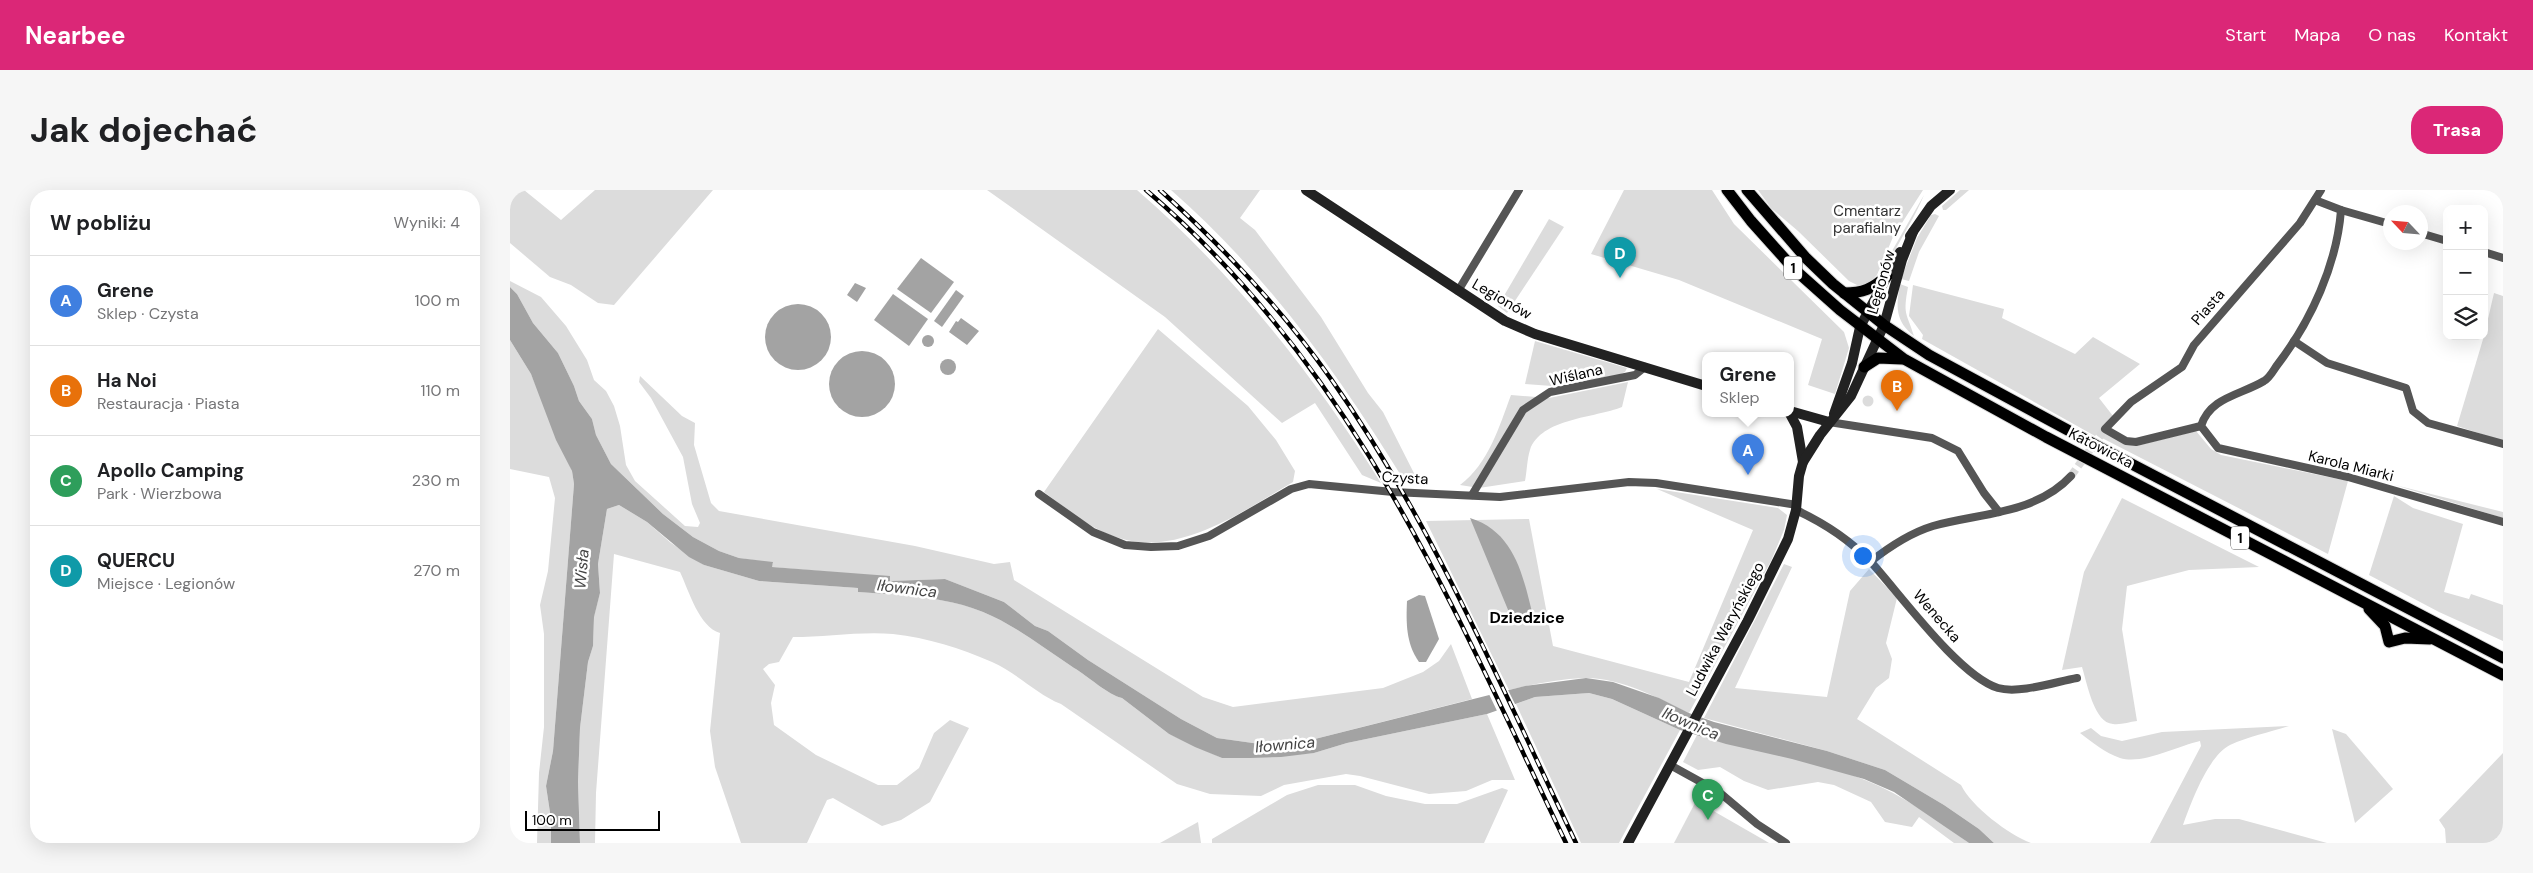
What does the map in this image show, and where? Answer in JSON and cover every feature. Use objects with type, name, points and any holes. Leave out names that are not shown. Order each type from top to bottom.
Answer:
[{"type":"main road","name":"Katowicka","points":[[1727,190],[1751,221],[1794,269],[1860,327],[1904,359],[2046,437],[2503,675]]},
{"type":"main road","name":"Katowicka","points":[[1747,190],[1806,258],[1844,293],[1884,325],[1929,355],[2503,658]]},
{"type":"main road","points":[[1844,293],[1858,293],[1871,290],[1886,276]]},
{"type":"main road","points":[[1864,367],[1878,358],[1904,359]]},
{"type":"main road","points":[[2359,600],[2385,626],[2389,642],[2405,638],[2434,639]]},
{"type":"street","name":"Legionów","points":[[1306,190],[1505,321],[1535,334],[1702,385]]},
{"type":"street","points":[[1458,291],[1519,190]]},
{"type":"street","name":"Legionów","points":[[1831,420],[1852,363],[1860,327],[1886,276],[1931,206],[1950,190]]},
{"type":"street","name":"Piasta","points":[[2201,426],[2136,442],[2126,441],[2105,429],[2131,402],[2182,367],[2194,345],[2300,223],[2321,190]]},
{"type":"street","points":[[2315,200],[2341,210],[2383,222]]},
{"type":"street","points":[[2201,426],[2204,415],[2218,403],[2265,381],[2294,341],[2316,303],[2340,233],[2341,210]]},
{"type":"street","name":"Legionów","points":[[1831,420],[1851,396],[1884,325],[1900,266],[1913,232]]},
{"type":"street","points":[[2428,235],[2443,240]]},
{"type":"street","points":[[2488,253],[2503,258]]},
{"type":"street","points":[[2294,341],[2327,363],[2406,388],[2413,411],[2428,423],[2503,444]]},
{"type":"street","name":"Wiślana","points":[[1472,496],[1523,410],[1550,392],[1635,375],[1646,367]]},
{"type":"street","points":[[1794,414],[1932,438],[1945,443],[1958,451],[1984,493],[1999,512]]},
{"type":"street","points":[[1792,417],[1797,427],[1803,462]]},
{"type":"street","name":"Ludwika Waryńskiego","points":[[1628,843],[1788,539],[1796,508],[1799,476],[1803,462],[1831,420]]},
{"type":"street","name":"Karola Miarki","points":[[2201,426],[2218,448],[2348,477],[2503,522]]},
{"type":"street","points":[[1870,562],[1893,545],[1932,526],[1999,512],[2051,494],[2070,476]]},
{"type":"street","name":"Czysta","points":[[1038,494],[1093,532],[1124,545],[1151,547],[1178,546],[1209,536],[1291,489],[1310,484],[1393,492],[1472,496],[1528,495],[1629,482],[1656,483],[1796,508]]},
{"type":"street","name":"Wenecka","points":[[1796,508],[1848,541],[1870,562],[1955,657],[1977,678],[1998,688],[2014,690],[2077,678]]},
{"type":"street","points":[[1670,765],[1719,792],[1757,824],[1786,843]]},
{"type":"green space","points":[[510,190],[524,190],[561,220],[595,190],[713,190],[614,305],[598,303],[571,285],[550,277],[510,243]]},
{"type":"green space","points":[[987,190],[1137,190],[1207,256],[1270,327],[1328,403],[1381,483],[1362,475],[1315,403],[1282,423],[1165,317]]},
{"type":"green space","points":[[1171,190],[1260,190],[1240,218],[1255,230],[1321,317],[1368,393],[1383,412],[1420,485],[1405,482],[1354,403],[1299,327],[1270,291],[1206,222]]},
{"type":"green space","points":[[1624,190],[1712,190],[1734,224],[1844,332],[1849,348],[1835,394],[1808,385],[1822,339],[1679,280],[1591,254]]},
{"type":"green space","name":"Cmentarz parafialny","points":[[1758,190],[1923,190],[1893,237],[1877,275],[1869,283],[1859,286],[1849,281],[1798,231],[1771,208]]},
{"type":"green space","points":[[1960,190],[1969,190],[1946,210],[1943,210],[1942,206]]},
{"type":"green space","points":[[1924,195],[1915,215],[1885,271],[1888,258]]},
{"type":"green space","points":[[1931,215],[1939,216],[1919,252],[1909,281],[1901,279],[1917,238]]},
{"type":"green space","points":[[1549,219],[1564,227],[1507,313],[1498,306]]},
{"type":"green space","points":[[510,281],[541,297],[566,326],[587,360],[594,380],[606,391],[614,406],[620,426],[626,465],[635,481],[685,526],[698,527],[700,523],[692,504],[683,457],[651,398],[639,382],[640,376],[682,416],[695,423],[694,445],[711,503],[719,511],[915,546],[994,564],[1010,562],[1014,580],[1203,697],[1233,707],[1383,688],[1423,672],[1439,661],[1451,644],[1472,699],[1295,744],[1267,745],[1217,738],[1181,719],[1088,660],[1048,631],[1035,626],[1004,602],[945,579],[890,581],[890,577],[771,567],[773,563],[739,558],[719,551],[693,537],[663,514],[611,464],[596,435],[592,419],[579,401],[558,353],[533,323],[517,294],[510,287]]},
{"type":"green space","points":[[1900,284],[1908,287],[1906,313],[1914,336],[1903,325],[1898,313]]},
{"type":"green space","points":[[1913,285],[2004,309],[2002,318],[2075,354],[2093,337],[2140,364],[2099,398],[2113,416],[2095,436],[1922,339],[1923,335],[1909,316]]},
{"type":"green space","points":[[2494,293],[2503,296],[2503,441],[2457,426],[2483,340],[2488,340],[2488,319]]},
{"type":"green space","points":[[1158,329],[1248,406],[1276,440],[1295,471],[1293,482],[1253,506],[1210,528],[1188,536],[1165,541],[1142,542],[1119,538],[1099,530],[1044,492]]},
{"type":"green space","points":[[510,340],[531,374],[572,471],[574,484],[553,751],[546,786],[551,819],[551,843],[537,843],[539,773],[544,727],[544,634],[540,605],[548,571],[555,498],[549,477],[510,469]]},
{"type":"green space","points":[[1535,341],[1627,368],[1625,372],[1619,375],[1552,386],[1525,384]]},
{"type":"green space","points":[[1628,382],[1622,407],[1557,425],[1545,431],[1536,439],[1530,450],[1525,481],[1479,488],[1460,485],[1479,466],[1486,455],[1511,395],[1549,398]]},
{"type":"green space","points":[[1868,395],[1874,401],[1868,407],[1862,401]]},
{"type":"green space","points":[[2196,431],[2211,449],[2221,455],[2348,481],[2328,554],[2102,438],[2107,433],[2126,444],[2136,446]]},
{"type":"green space","points":[[2395,485],[2503,512],[2503,518]]},
{"type":"green space","points":[[1657,489],[1778,508],[1787,515],[1784,530],[1771,561],[1689,713],[1625,685],[1598,679],[1584,678],[1556,681],[1509,690],[1426,521],[1529,519],[1553,646],[1689,682],[1753,530]]},
{"type":"green space","points":[[2394,496],[2413,508],[2463,524],[2444,592],[2469,599],[2471,594],[2503,605],[2503,641],[2439,612],[2369,575]]},
{"type":"green space","points":[[2122,498],[2259,567],[2189,570],[2127,586],[2122,629],[2137,721],[2113,724],[2106,722],[2096,710],[2082,667],[2062,670],[2084,572]]},
{"type":"green space","points":[[619,505],[647,522],[671,543],[704,565],[759,581],[858,588],[858,592],[887,594],[888,590],[897,591],[901,594],[973,608],[995,617],[1018,630],[1104,689],[1122,698],[1169,734],[1222,758],[1314,753],[1347,743],[1487,714],[1515,780],[1492,780],[1466,791],[1429,794],[1346,774],[1284,785],[1261,796],[1210,794],[1177,784],[1061,704],[1043,695],[1010,672],[968,652],[944,644],[893,634],[869,633],[793,637],[779,662],[769,664],[763,669],[775,685],[771,703],[774,725],[816,755],[878,785],[897,785],[919,768],[934,733],[950,720],[969,728],[930,802],[901,820],[882,826],[833,798],[827,800],[807,843],[741,843],[715,767],[710,731],[720,633],[706,624],[700,616],[680,572],[614,554],[596,793],[595,843],[580,843],[578,782],[580,728],[588,662],[593,646],[594,616],[600,593],[598,564],[607,509]]},
{"type":"green space","points":[[1784,564],[1792,567],[1735,688],[1827,697],[1850,591],[1869,569],[1897,598],[1886,643],[1892,659],[1889,678],[1876,688],[1857,719],[1961,785],[1973,802],[1991,819],[2012,834],[2031,843],[1994,843],[1979,829],[1944,805],[1885,770],[1827,751],[1704,718]]},
{"type":"green space","points":[[1589,693],[1612,699],[1680,730],[1619,843],[1581,843],[1516,704],[1535,697]]},
{"type":"green space","points":[[2289,726],[2237,742],[2222,751],[2214,759],[2201,781],[2183,825],[2215,819],[2239,819],[2327,843],[2150,843],[2201,746],[2200,741],[2149,757],[2129,759],[2120,758],[2109,753],[2080,733],[2091,728],[2101,736],[2122,741],[2162,732]]},
{"type":"green space","points":[[2332,729],[2346,734],[2393,789],[2355,823]]},
{"type":"green space","points":[[1697,735],[1845,772],[1906,800],[1969,843],[1954,843],[1919,817],[1912,827],[1885,822],[1871,802],[1834,785],[1818,782],[1768,790],[1744,781],[1720,767],[1698,770],[1683,762]]},
{"type":"green space","points":[[2503,753],[2503,843],[2446,843],[2445,829],[2439,820]]},
{"type":"green space","points":[[1318,785],[1355,785],[1386,796],[1425,804],[1457,804],[1502,788],[1508,790],[1484,843],[1212,843],[1212,839],[1287,795]]},
{"type":"green space","points":[[1696,801],[1764,840],[1769,843],[1674,843]]},
{"type":"green space","points":[[1198,822],[1201,843],[1160,843]]},
{"type":"water","points":[[921,258],[954,282],[931,313],[897,289]]},
{"type":"water","points":[[855,283],[866,288],[857,302],[847,295]]},
{"type":"water","points":[[510,287],[517,294],[533,323],[558,353],[579,401],[592,419],[596,435],[611,464],[663,514],[693,537],[719,551],[739,558],[773,562],[772,567],[890,576],[890,581],[945,579],[1004,602],[1035,626],[1048,631],[1088,660],[1181,719],[1217,738],[1267,745],[1295,744],[1525,686],[1586,678],[1613,682],[1659,698],[1689,713],[1714,722],[1827,751],[1885,770],[1944,805],[1979,829],[1994,843],[1969,843],[1894,792],[1864,779],[1792,759],[1726,744],[1680,730],[1612,699],[1589,693],[1535,697],[1487,714],[1347,743],[1314,753],[1281,757],[1222,758],[1169,734],[1122,698],[1104,689],[1018,630],[995,617],[973,608],[901,594],[897,591],[888,590],[887,594],[858,592],[858,588],[759,581],[704,565],[689,557],[647,522],[619,505],[607,509],[598,564],[600,593],[594,617],[593,646],[588,662],[580,728],[578,782],[580,843],[551,843],[551,819],[546,786],[553,751],[574,484],[572,471],[556,440],[531,374],[510,340]]},
{"type":"water","points":[[956,290],[964,296],[942,327],[934,321]]},
{"type":"water","points":[[893,294],[928,319],[909,346],[874,320]]},
{"type":"water","points":[[798,304],[811,307],[821,314],[828,324],[831,337],[828,350],[821,360],[811,367],[798,370],[785,367],[775,360],[768,350],[765,337],[768,324],[775,314],[785,307]]},
{"type":"water","points":[[961,318],[979,331],[967,345],[949,332],[956,321],[958,322]]},
{"type":"water","points":[[926,335],[930,335],[934,341],[930,347],[926,347],[922,343],[922,339]]},
{"type":"water","points":[[862,351],[875,354],[885,361],[892,371],[895,384],[892,397],[885,407],[875,414],[862,417],[849,414],[839,407],[832,397],[829,384],[832,371],[839,361],[849,354]]},
{"type":"water","points":[[948,359],[956,367],[948,375],[940,367]]},
{"type":"water","points":[[1470,518],[1485,525],[1497,534],[1515,557],[1521,571],[1533,616],[1511,617]]},
{"type":"water","points":[[1419,595],[1425,596],[1439,639],[1426,662],[1419,662],[1411,648],[1407,625],[1407,601]]},
{"type":"pier","points":[[1507,688],[1516,706],[1498,713],[1488,692]]},
{"type":"tunnel","points":[[2071,476],[2105,429]]},
{"type":"railway","points":[[1146,190],[1220,260],[1284,334],[1341,412],[1391,493],[1438,578],[1566,843]]},
{"type":"railway","points":[[1160,190],[1229,256],[1272,303],[1331,379],[1367,434],[1401,490],[1463,605],[1576,843]]},
{"type":"place","name":"QUERCU","points":[[1620,278]]},
{"type":"place","name":"Ha Noi","points":[[1897,411]]},
{"type":"place","name":"Grene","points":[[1748,475]]},
{"type":"place","name":"Apollo Camping","points":[[1708,820]]},
{"type":"district","name":"Dziedzice","points":[[1527,617]]},
{"type":"water label","name":"Wisła","points":[[581,569]]},
{"type":"water label","name":"Iłownica","points":[[907,588]]},
{"type":"water label","name":"Iłownica","points":[[1691,723]]},
{"type":"water label","name":"Iłownica","points":[[1285,744]]}]
